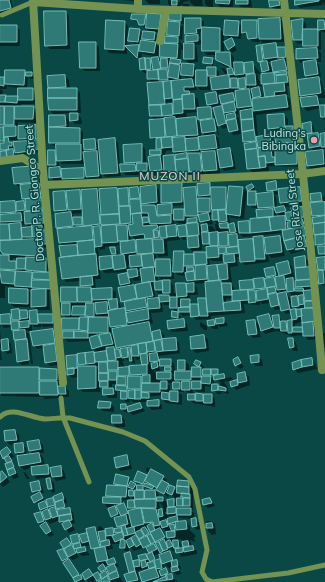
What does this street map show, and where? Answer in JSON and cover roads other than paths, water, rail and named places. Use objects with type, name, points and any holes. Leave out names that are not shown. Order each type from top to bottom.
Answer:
[{"type":"street","points":[[138,0],[138,9]]},
{"type":"street","name":"Jose Rizal Street","points":[[284,0],[324,369]]},
{"type":"street","points":[[33,1],[138,9],[325,14]]},
{"type":"street","name":"Doctor P. R. Giongco Street","points":[[33,1],[44,185],[63,383]]},
{"type":"street","points":[[160,41],[166,10]]},
{"type":"street","points":[[0,161],[23,158],[43,171]]},
{"type":"street","points":[[44,185],[302,174],[325,171]]},
{"type":"lane","points":[[2,15],[33,1]]},
{"type":"lane","points":[[60,398],[63,417],[89,482]]},
{"type":"lane","points":[[0,417],[8,412],[16,412],[44,418],[63,417],[123,432],[145,441],[189,477],[195,489],[207,550],[202,572],[206,579],[212,582],[288,573],[325,565]]},
{"type":"place","name":"Luding's Bibingka","points":[[314,140]]},
{"type":"district","name":"MUZON II","points":[[170,176]]}]
